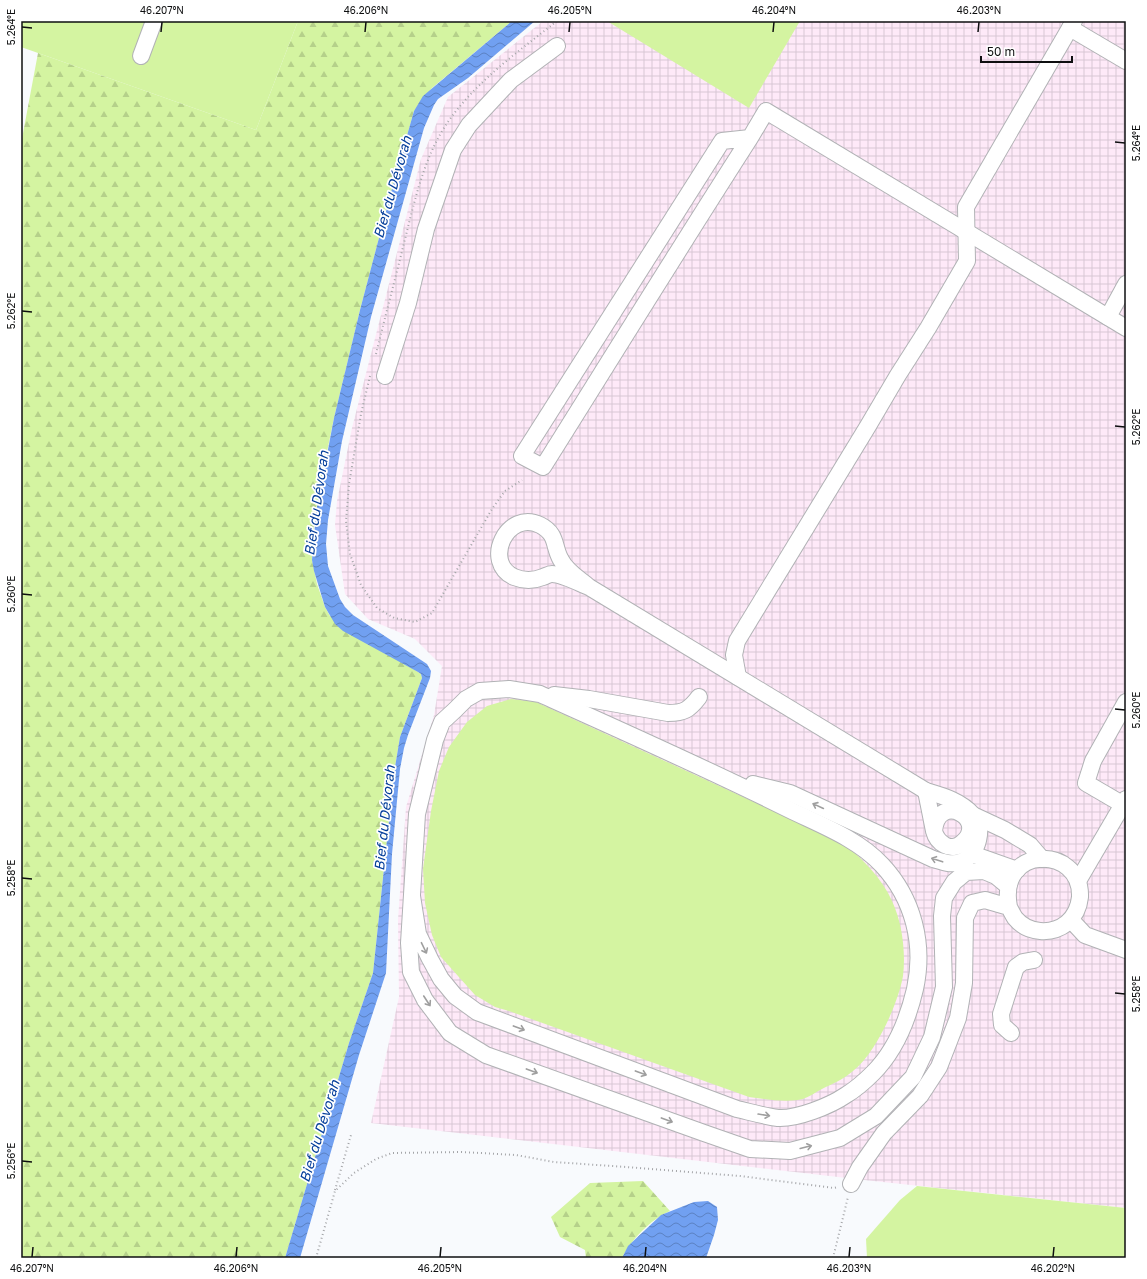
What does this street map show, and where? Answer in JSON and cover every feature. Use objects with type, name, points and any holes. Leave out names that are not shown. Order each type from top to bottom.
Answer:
[{"type":"lane","points":[[141,56],[154,21]]},
{"type":"lane","points":[[738,677],[734,655],[737,641],[928,328],[967,261],[966,207],[1072,24],[1126,61]]},
{"type":"lane","points":[[378,376],[408,303],[426,228],[453,150],[469,125],[511,80],[557,46]]},
{"type":"lane","points":[[750,138],[722,141],[522,456],[543,467],[750,138],[766,111],[1126,328]]},
{"type":"lane","points":[[1108,317],[1126,284]]},
{"type":"lane","points":[[589,587],[562,576],[552,574],[538,579],[526,580],[513,576],[504,568],[500,557],[500,547],[503,537],[511,529],[520,524],[529,522],[540,525],[551,533],[560,560],[566,568],[589,587],[926,791],[958,803],[975,816],[1030,845],[1042,858]]},
{"type":"lane","points":[[698,697],[692,707],[681,713],[668,713],[589,699],[509,689],[480,691],[466,699],[442,722],[435,740],[417,814],[409,943],[411,972],[425,1000],[450,1033],[486,1055],[750,1149],[790,1151],[840,1138],[876,1116],[913,1077],[932,1037],[944,986],[942,916],[944,898],[954,882],[966,872],[984,871],[996,876],[1008,886]]},
{"type":"lane","points":[[412,896],[418,934],[441,979],[455,996],[477,1012],[730,1106],[757,1114],[780,1118],[802,1114],[846,1096],[865,1081],[882,1064],[904,1025],[912,1001],[917,979],[919,950],[908,904],[897,884],[881,864],[863,849],[846,838],[768,798],[540,694]]},
{"type":"lane","points":[[1078,882],[1124,801],[1086,784],[1093,761],[1126,702]]},
{"type":"lane","points":[[713,773],[790,793],[933,859],[948,864],[962,861],[972,854],[978,842],[979,828],[975,816]]},
{"type":"lane","points":[[926,791],[934,831]]},
{"type":"lane","points":[[972,854],[1017,870]]},
{"type":"lane","points":[[1042,858],[1054,860],[1064,865],[1072,872],[1078,882],[1080,901],[1077,911],[1071,920],[1061,928],[1049,932],[1037,931],[1025,927],[1015,919],[1009,907],[1007,897],[1008,886],[1012,877],[1024,864],[1033,860],[1042,858]]},
{"type":"lane","points":[[850,1184],[884,1133],[920,1096],[939,1067],[958,1018],[964,983],[965,918],[972,903],[985,900],[1009,907]]},
{"type":"lane","points":[[1071,920],[1085,935],[1126,950]]},
{"type":"lane","points":[[1011,1033],[1002,1025],[1001,1014],[1016,967],[1023,962],[1034,960]]},
{"type":"path","points":[[374,360],[418,190],[431,152],[450,119],[478,86],[557,21]]},
{"type":"path","points":[[378,376],[361,414],[351,468],[346,520],[350,554],[354,566],[361,585],[377,608],[394,618],[415,622],[432,613],[492,509],[505,491],[522,480]]},
{"type":"path","points":[[316,1258],[351,1135]]},
{"type":"path","points":[[335,1191],[354,1173],[376,1159],[392,1153],[462,1152],[516,1155],[554,1162],[740,1176],[834,1188],[850,1184],[838,1242],[833,1258]]},
{"type":"shaded area","points":[[543,21],[1126,21],[1126,1208],[864,1180],[371,1123],[399,997],[398,920],[406,807],[434,715],[442,666],[415,639],[368,619],[345,594],[335,525],[337,501],[352,428],[421,159],[448,97]]},
{"type":"green space","points":[[21,21],[298,21],[256,130],[21,47]]},
{"type":"green space","points":[[298,21],[512,21],[432,88],[414,111],[360,310],[334,418],[314,522],[312,560],[317,584],[325,607],[330,616],[421,674],[422,678],[400,737],[394,773],[373,973],[349,1043],[285,1258],[21,1258],[21,144],[38,53],[256,130]]},
{"type":"green space","points":[[607,21],[800,21],[749,108]]},
{"type":"green space","points":[[511,699],[536,702],[844,843],[858,856],[877,877],[888,893],[901,928],[904,957],[903,976],[891,1014],[878,1040],[862,1063],[842,1079],[803,1099],[783,1101],[749,1097],[495,1007],[475,995],[441,957],[432,935],[425,903],[423,869],[431,811],[439,771],[449,747],[467,722],[487,706]]},
{"type":"green space","points":[[643,1181],[670,1211],[656,1219],[642,1231],[636,1237],[622,1258],[586,1258],[585,1250],[560,1237],[551,1217],[590,1183]]},
{"type":"green space","points":[[917,1186],[1126,1208],[1126,1258],[867,1258],[866,1239],[900,1200]]},
{"type":"water","points":[[512,21],[535,21],[468,78],[438,99],[424,128],[371,317],[342,441],[328,520],[326,544],[328,566],[340,599],[353,615],[427,664],[431,671],[430,678],[408,735],[400,769],[392,854],[386,973],[359,1055],[300,1258],[285,1258],[349,1043],[373,973],[394,773],[400,737],[422,678],[421,674],[418,672],[343,631],[335,624],[325,607],[312,560],[316,512],[334,418],[360,310],[414,111],[423,96]]},
{"type":"water","points":[[708,1201],[717,1207],[718,1220],[706,1258],[622,1258],[628,1246],[661,1215],[694,1202]]},
{"type":"water label","name":"Bief du Dévorah","points":[[392,187]]},
{"type":"water label","name":"Bief du Dévorah","points":[[316,503]]},
{"type":"water label","name":"Bief du Dévorah","points":[[384,818]]},
{"type":"water label","name":"Bief du Dévorah","points":[[319,1131]]}]
